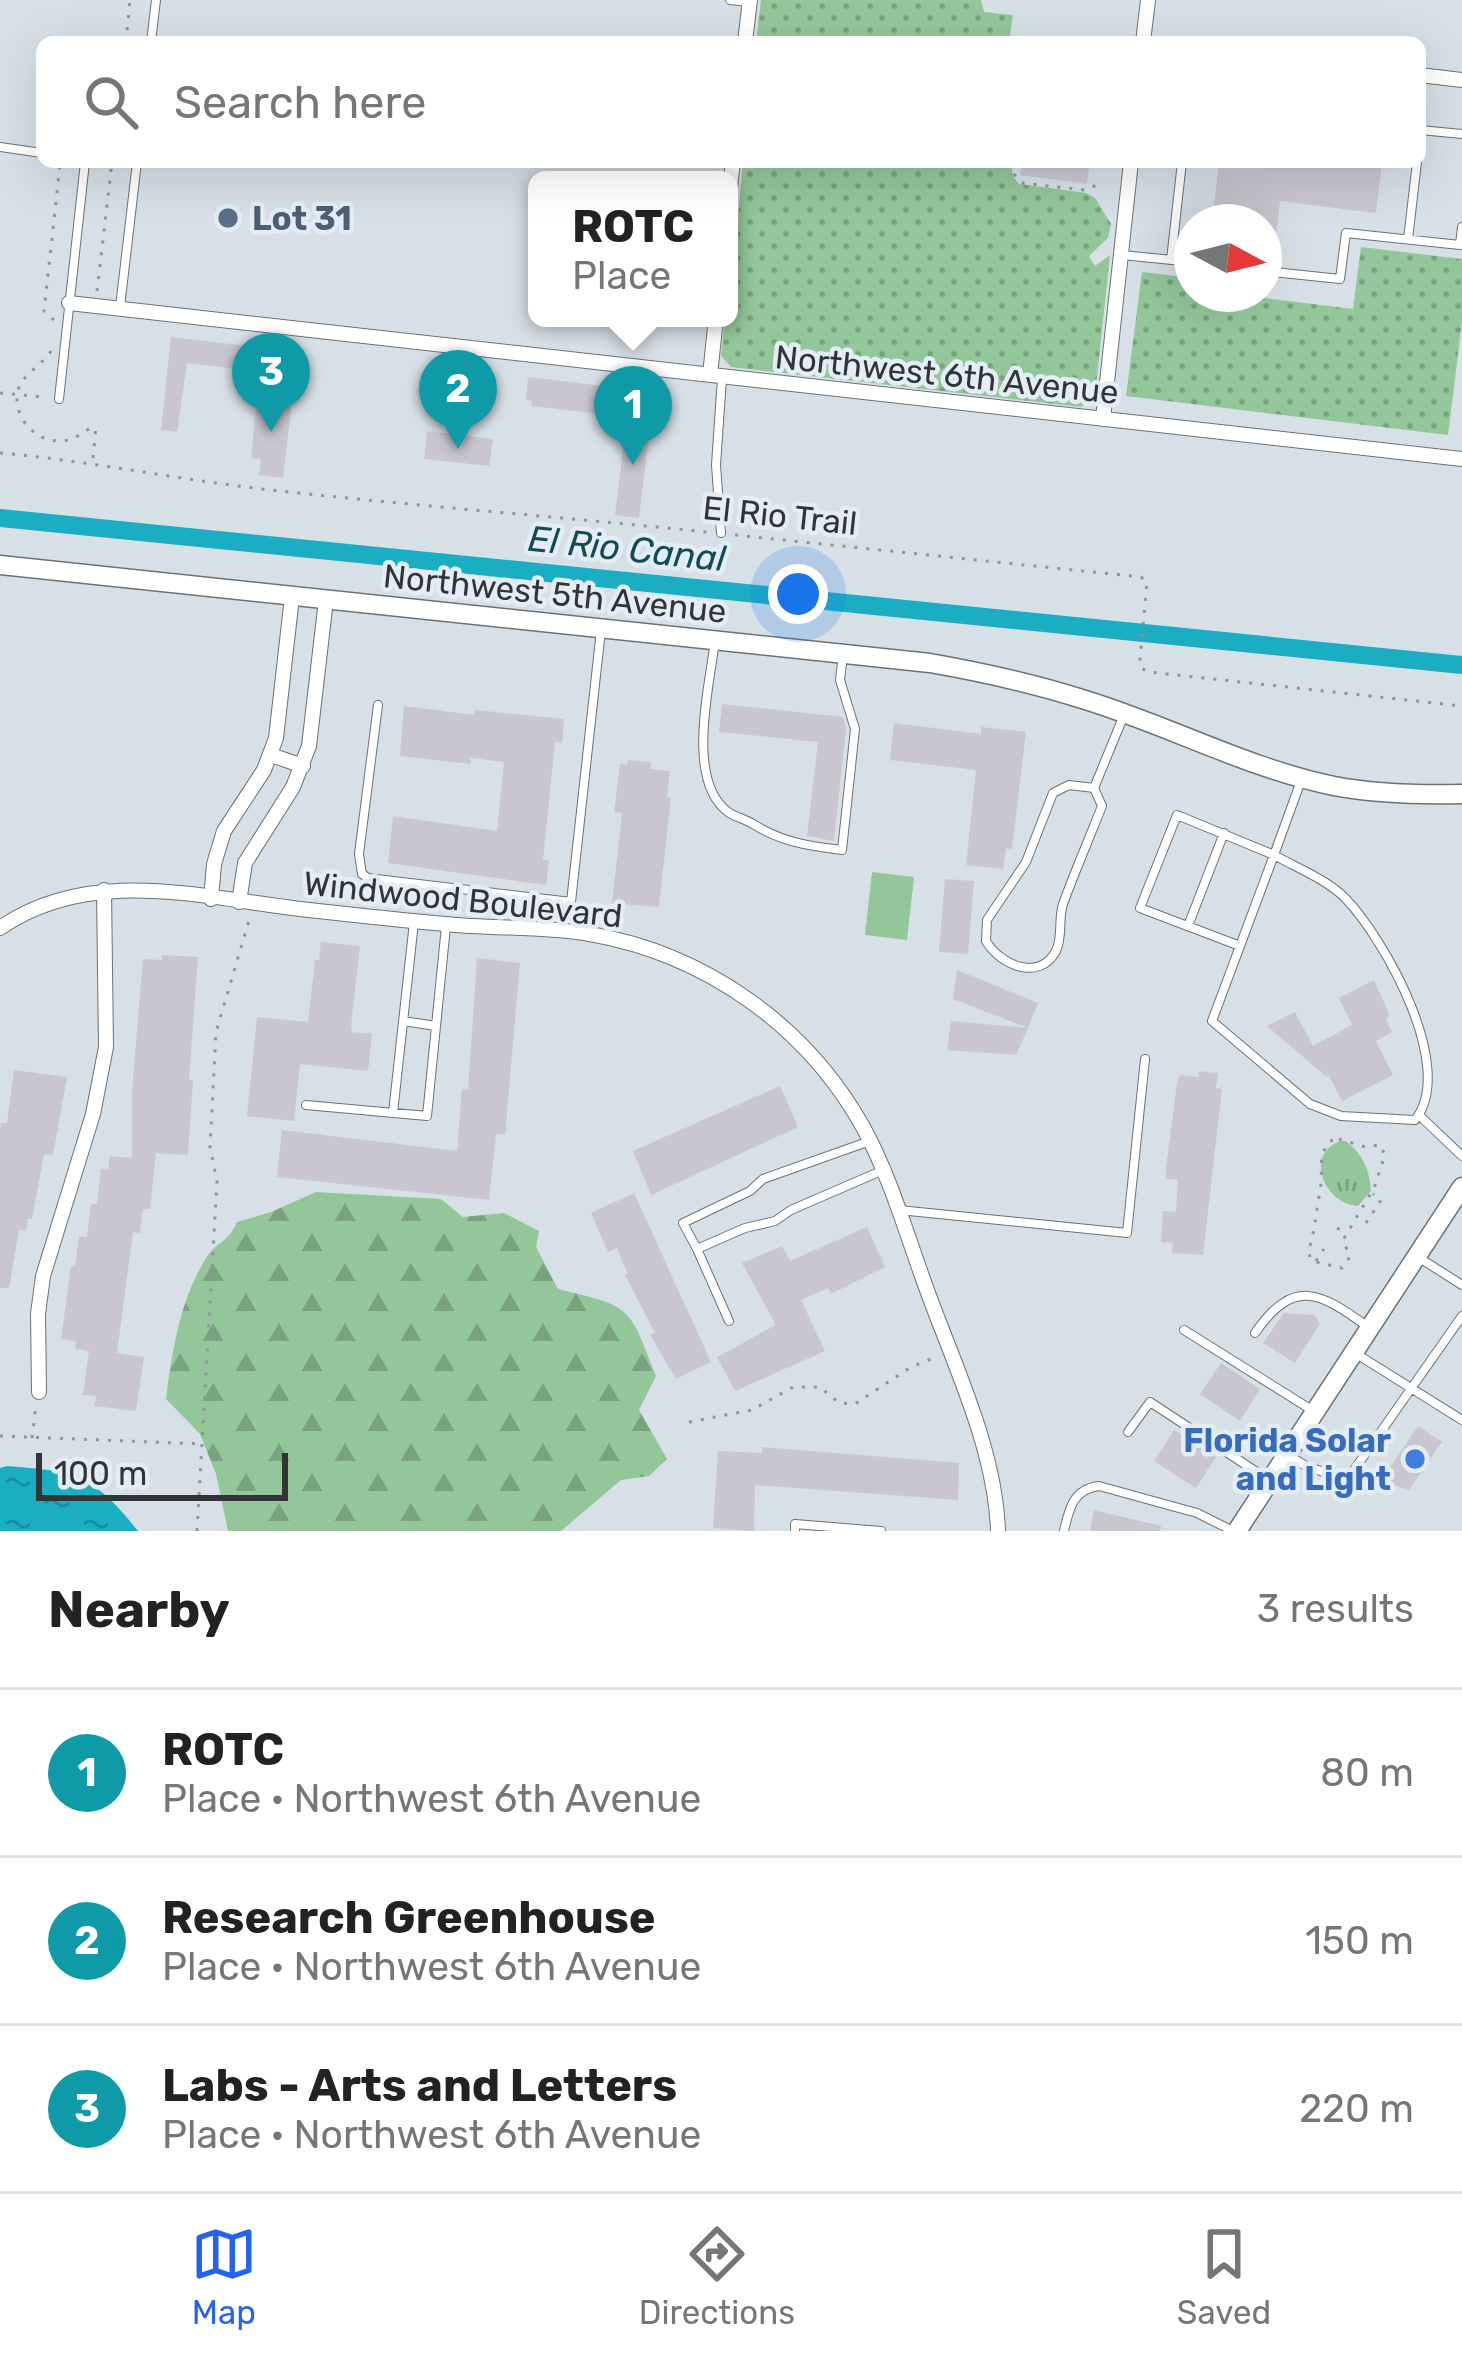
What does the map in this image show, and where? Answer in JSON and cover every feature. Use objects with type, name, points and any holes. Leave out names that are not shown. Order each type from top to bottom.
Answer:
[{"type":"street","points":[[1145,36],[1148,0]]},
{"type":"street","points":[[747,36],[750,1]]},
{"type":"street","points":[[1426,76],[1462,80]]},
{"type":"street","points":[[1103,419],[1130,168]]},
{"type":"street","name":"Northwest 6th Avenue","points":[[69,303],[1462,459]]},
{"type":"street","points":[[716,327],[716,376]]},
{"type":"street","name":"Northwest 5th Avenue","points":[[0,565],[844,653],[982,672],[1124,714],[1303,777],[1377,791],[1462,794]]},
{"type":"street","points":[[211,898],[224,831],[271,755],[292,597]]},
{"type":"street","points":[[247,903],[244,862],[303,766],[312,728],[326,600]]},
{"type":"street","points":[[271,755],[303,766]]},
{"type":"street","points":[[39,1393],[38,1315],[43,1276],[93,1114],[106,1047],[104,890]]},
{"type":"street","name":"Windwood Boulevard","points":[[0,928],[39,906],[104,890],[151,890],[446,925],[585,933],[641,947],[730,987],[791,1034],[842,1093],[870,1141],[986,1457],[998,1531]]},
{"type":"street","points":[[1235,1531],[1462,1187]]},
{"type":"lane","points":[[152,36],[156,0]]},
{"type":"lane","points":[[730,0],[750,1]]},
{"type":"lane","points":[[1426,131],[1462,134]]},
{"type":"lane","points":[[0,147],[36,152]]},
{"type":"lane","points":[[58,398],[84,168]]},
{"type":"lane","points":[[120,308],[136,168]]},
{"type":"lane","points":[[1171,260],[1181,168]]},
{"type":"lane","points":[[1408,239],[1416,168]]},
{"type":"lane","points":[[1282,273],[1340,279],[1346,233],[1460,244],[1462,227]]},
{"type":"lane","points":[[1121,254],[1174,260]]},
{"type":"lane","points":[[716,376],[721,533]]},
{"type":"lane","points":[[378,705],[359,854],[362,874],[572,902],[601,628]]},
{"type":"lane","points":[[715,640],[704,732],[704,759],[712,791],[727,811],[775,837],[842,850],[855,729],[839,680],[844,653]]},
{"type":"lane","points":[[1094,788],[1069,785],[1053,794],[1026,862],[987,920],[984,932],[991,949],[1011,964],[1043,965],[1058,948],[1061,910],[1102,806],[1094,788],[1124,714]]},
{"type":"lane","points":[[1240,946],[1139,908],[1177,815],[1274,855],[1346,898],[1384,951],[1417,1025],[1426,1058],[1427,1095],[1420,1116],[1407,1123],[1341,1116],[1310,1104],[1212,1021],[1274,855],[1303,777]]},
{"type":"lane","points":[[1188,926],[1224,833]]},
{"type":"lane","points":[[393,1113],[414,921]]},
{"type":"lane","points":[[306,1105],[427,1116],[446,925]]},
{"type":"lane","points":[[403,1022],[436,1026]]},
{"type":"lane","points":[[898,1210],[1127,1233],[1145,1058]]},
{"type":"lane","points":[[1420,1116],[1462,1156]]},
{"type":"lane","points":[[728,1322],[683,1223],[750,1192],[763,1179],[870,1141]]},
{"type":"lane","points":[[697,1249],[775,1221],[883,1170]]},
{"type":"lane","points":[[1416,1257],[1462,1286]]},
{"type":"lane","points":[[1255,1333],[1273,1306],[1299,1297],[1330,1300],[1370,1328]]},
{"type":"lane","points":[[1287,1455],[1347,1480],[1462,1316]]},
{"type":"lane","points":[[1184,1330],[1315,1412]]},
{"type":"lane","points":[[1354,1352],[1462,1420]]},
{"type":"lane","points":[[1128,1432],[1150,1402],[1270,1480]]},
{"type":"lane","points":[[1064,1531],[1075,1498],[1099,1486],[1197,1513],[1235,1531]]},
{"type":"lane","points":[[795,1531],[795,1524],[881,1531]]},
{"type":"path","points":[[126,36],[130,0]]},
{"type":"path","points":[[56,321],[44,311],[60,168]]},
{"type":"path","points":[[95,306],[111,168]]},
{"type":"path","points":[[1014,168],[1021,183],[1085,190],[1096,185]]},
{"type":"path","points":[[0,393],[58,398]]},
{"type":"path","points":[[93,461],[96,424]]},
{"type":"path","name":"El Rio Trail","points":[[0,453],[93,461],[166,478],[271,490],[1130,575],[1147,582],[1140,658],[1141,668],[1149,672],[1462,706]]},
{"type":"path","points":[[197,1531],[217,1181],[210,1147],[215,1033],[247,903]]},
{"type":"path","points":[[1339,1138],[1383,1149],[1383,1168],[1342,1245],[1349,1257],[1346,1266],[1315,1262],[1308,1252],[1315,1234],[1316,1206],[1322,1186],[1319,1159],[1330,1142],[1339,1138]]},
{"type":"path","points":[[1366,1223],[1381,1200],[1372,1193]]},
{"type":"path","points":[[1316,1206],[1324,1207]]},
{"type":"path","points":[[1337,1228],[1348,1234]]},
{"type":"path","points":[[1315,1262],[1324,1249]]},
{"type":"path","points":[[689,1423],[752,1411],[793,1388],[820,1387],[839,1403],[855,1405],[911,1367],[948,1352]]},
{"type":"path","points":[[32,1440],[39,1393]]},
{"type":"path","points":[[0,1436],[202,1444]]},
{"type":"green space","points":[[761,0],[981,0],[984,12],[1013,15],[1010,36],[757,36]]},
{"type":"green space","points":[[742,168],[1013,168],[1019,184],[1086,193],[1095,198],[1111,224],[1108,238],[1089,256],[1095,266],[1110,255],[1095,395],[1081,407],[731,367],[721,356],[724,327],[738,327]]},
{"type":"green space","points":[[1361,247],[1462,259],[1462,322],[1448,435],[1126,396],[1142,272],[1174,276],[1174,312],[1282,312],[1282,300],[1353,309]]},
{"type":"green space","points":[[872,872],[914,877],[907,940],[865,935]]},
{"type":"green space","points":[[1340,1141],[1357,1152],[1369,1176],[1371,1191],[1358,1206],[1336,1197],[1323,1178],[1323,1157]]},
{"type":"green space","points":[[316,1192],[441,1199],[463,1217],[504,1213],[539,1231],[536,1247],[558,1289],[615,1306],[632,1322],[656,1376],[639,1410],[667,1459],[649,1476],[621,1480],[561,1531],[228,1531],[216,1474],[200,1434],[166,1399],[179,1326],[206,1258],[237,1222]]},
{"type":"water","points":[[0,1468],[82,1480],[109,1498],[138,1531],[0,1531]]},
{"type":"building","points":[[1021,168],[1089,168],[1087,184],[1020,175]]},
{"type":"building","points":[[1218,168],[1381,168],[1376,213],[1280,201],[1214,204]]},
{"type":"building","points":[[171,337],[297,352],[296,361],[305,362],[301,393],[293,392],[283,478],[259,475],[261,459],[251,458],[256,406],[267,407],[271,373],[187,363],[177,432],[161,430]]},
{"type":"building","points":[[528,377],[654,392],[639,518],[615,515],[627,417],[531,406],[532,401],[526,400]]},
{"type":"building","points":[[427,431],[493,439],[489,466],[424,459]]},
{"type":"building","points":[[722,704],[843,717],[846,729],[834,841],[807,836],[818,742],[719,732]]},
{"type":"building","points":[[404,706],[564,719],[562,743],[555,742],[543,860],[549,860],[546,885],[388,863],[393,816],[497,831],[504,762],[471,758],[470,764],[400,756]]},
{"type":"building","points":[[894,723],[981,734],[981,727],[1026,732],[1012,849],[1006,848],[1003,869],[966,865],[976,770],[890,760]]},
{"type":"building","points":[[628,760],[651,762],[650,769],[670,771],[659,907],[612,903],[622,813],[614,812],[620,764],[627,765]]},
{"type":"building","points":[[945,879],[974,881],[968,954],[939,952]]},
{"type":"building","points":[[321,942],[360,946],[351,1026],[352,1032],[372,1034],[368,1071],[300,1064],[294,1121],[247,1116],[257,1017],[308,1022]]},
{"type":"building","points":[[162,955],[198,957],[189,1080],[193,1080],[188,1155],[156,1153],[150,1209],[143,1209],[140,1233],[133,1232],[117,1353],[144,1357],[136,1411],[94,1406],[96,1396],[83,1395],[89,1351],[75,1349],[76,1341],[61,1339],[71,1266],[75,1266],[79,1236],[87,1237],[101,1169],[108,1170],[110,1156],[132,1158],[132,1092],[143,959],[162,960]]},
{"type":"building","points":[[477,958],[520,963],[505,1135],[496,1134],[489,1200],[277,1177],[282,1130],[457,1151],[462,1089],[468,1090]]},
{"type":"building","points":[[957,970],[1038,1003],[1028,1028],[953,999]]},
{"type":"building","points":[[1374,980],[1392,1032],[1376,1041],[1393,1075],[1342,1101],[1324,1066],[1329,1079],[1267,1026],[1295,1012],[1313,1046],[1352,1025],[1339,998]]},
{"type":"building","points":[[951,1021],[1028,1028],[1016,1055],[947,1050]]},
{"type":"building","points":[[14,1070],[67,1077],[53,1155],[44,1154],[32,1219],[26,1231],[19,1230],[9,1288],[0,1288],[0,1131],[1,1123],[7,1123]]},
{"type":"building","points":[[1199,1071],[1218,1073],[1216,1088],[1222,1089],[1203,1255],[1172,1253],[1173,1243],[1161,1242],[1163,1211],[1176,1212],[1178,1180],[1166,1179],[1166,1168],[1177,1083],[1180,1075],[1199,1077]]},
{"type":"building","points":[[780,1086],[798,1127],[651,1195],[633,1151]]},
{"type":"building","points":[[634,1193],[711,1362],[676,1379],[650,1335],[655,1333],[625,1275],[617,1248],[608,1252],[591,1213]]},
{"type":"building","points":[[867,1227],[885,1267],[831,1294],[828,1288],[801,1300],[825,1351],[735,1391],[717,1357],[776,1325],[742,1263],[782,1246],[790,1261]]},
{"type":"building","points":[[1284,1313],[1315,1315],[1320,1324],[1295,1363],[1263,1343]]},
{"type":"building","points":[[1221,1363],[1260,1389],[1240,1421],[1200,1394]]},
{"type":"building","points":[[1418,1426],[1442,1442],[1409,1490],[1381,1481]]},
{"type":"building","points":[[1174,1430],[1216,1457],[1196,1488],[1154,1461]]},
{"type":"building","points":[[762,1447],[959,1463],[958,1500],[755,1485],[754,1531],[713,1528],[718,1451],[762,1453]]},
{"type":"building","points":[[1094,1510],[1161,1526],[1160,1531],[1090,1531]]},
{"type":"waterway","name":"El Rio Canal","points":[[0,518],[1462,665]]},
{"type":"place","name":"Lot 31","points":[[228,218]]},
{"type":"place","name":"Labs - Arts and Letters","points":[[271,432]]},
{"type":"place","name":"Research Greenhouse","points":[[458,449]]},
{"type":"place","name":"ROTC","points":[[633,465]]},
{"type":"place","name":"Florida Solar and Light","points":[[1415,1459]]}]
